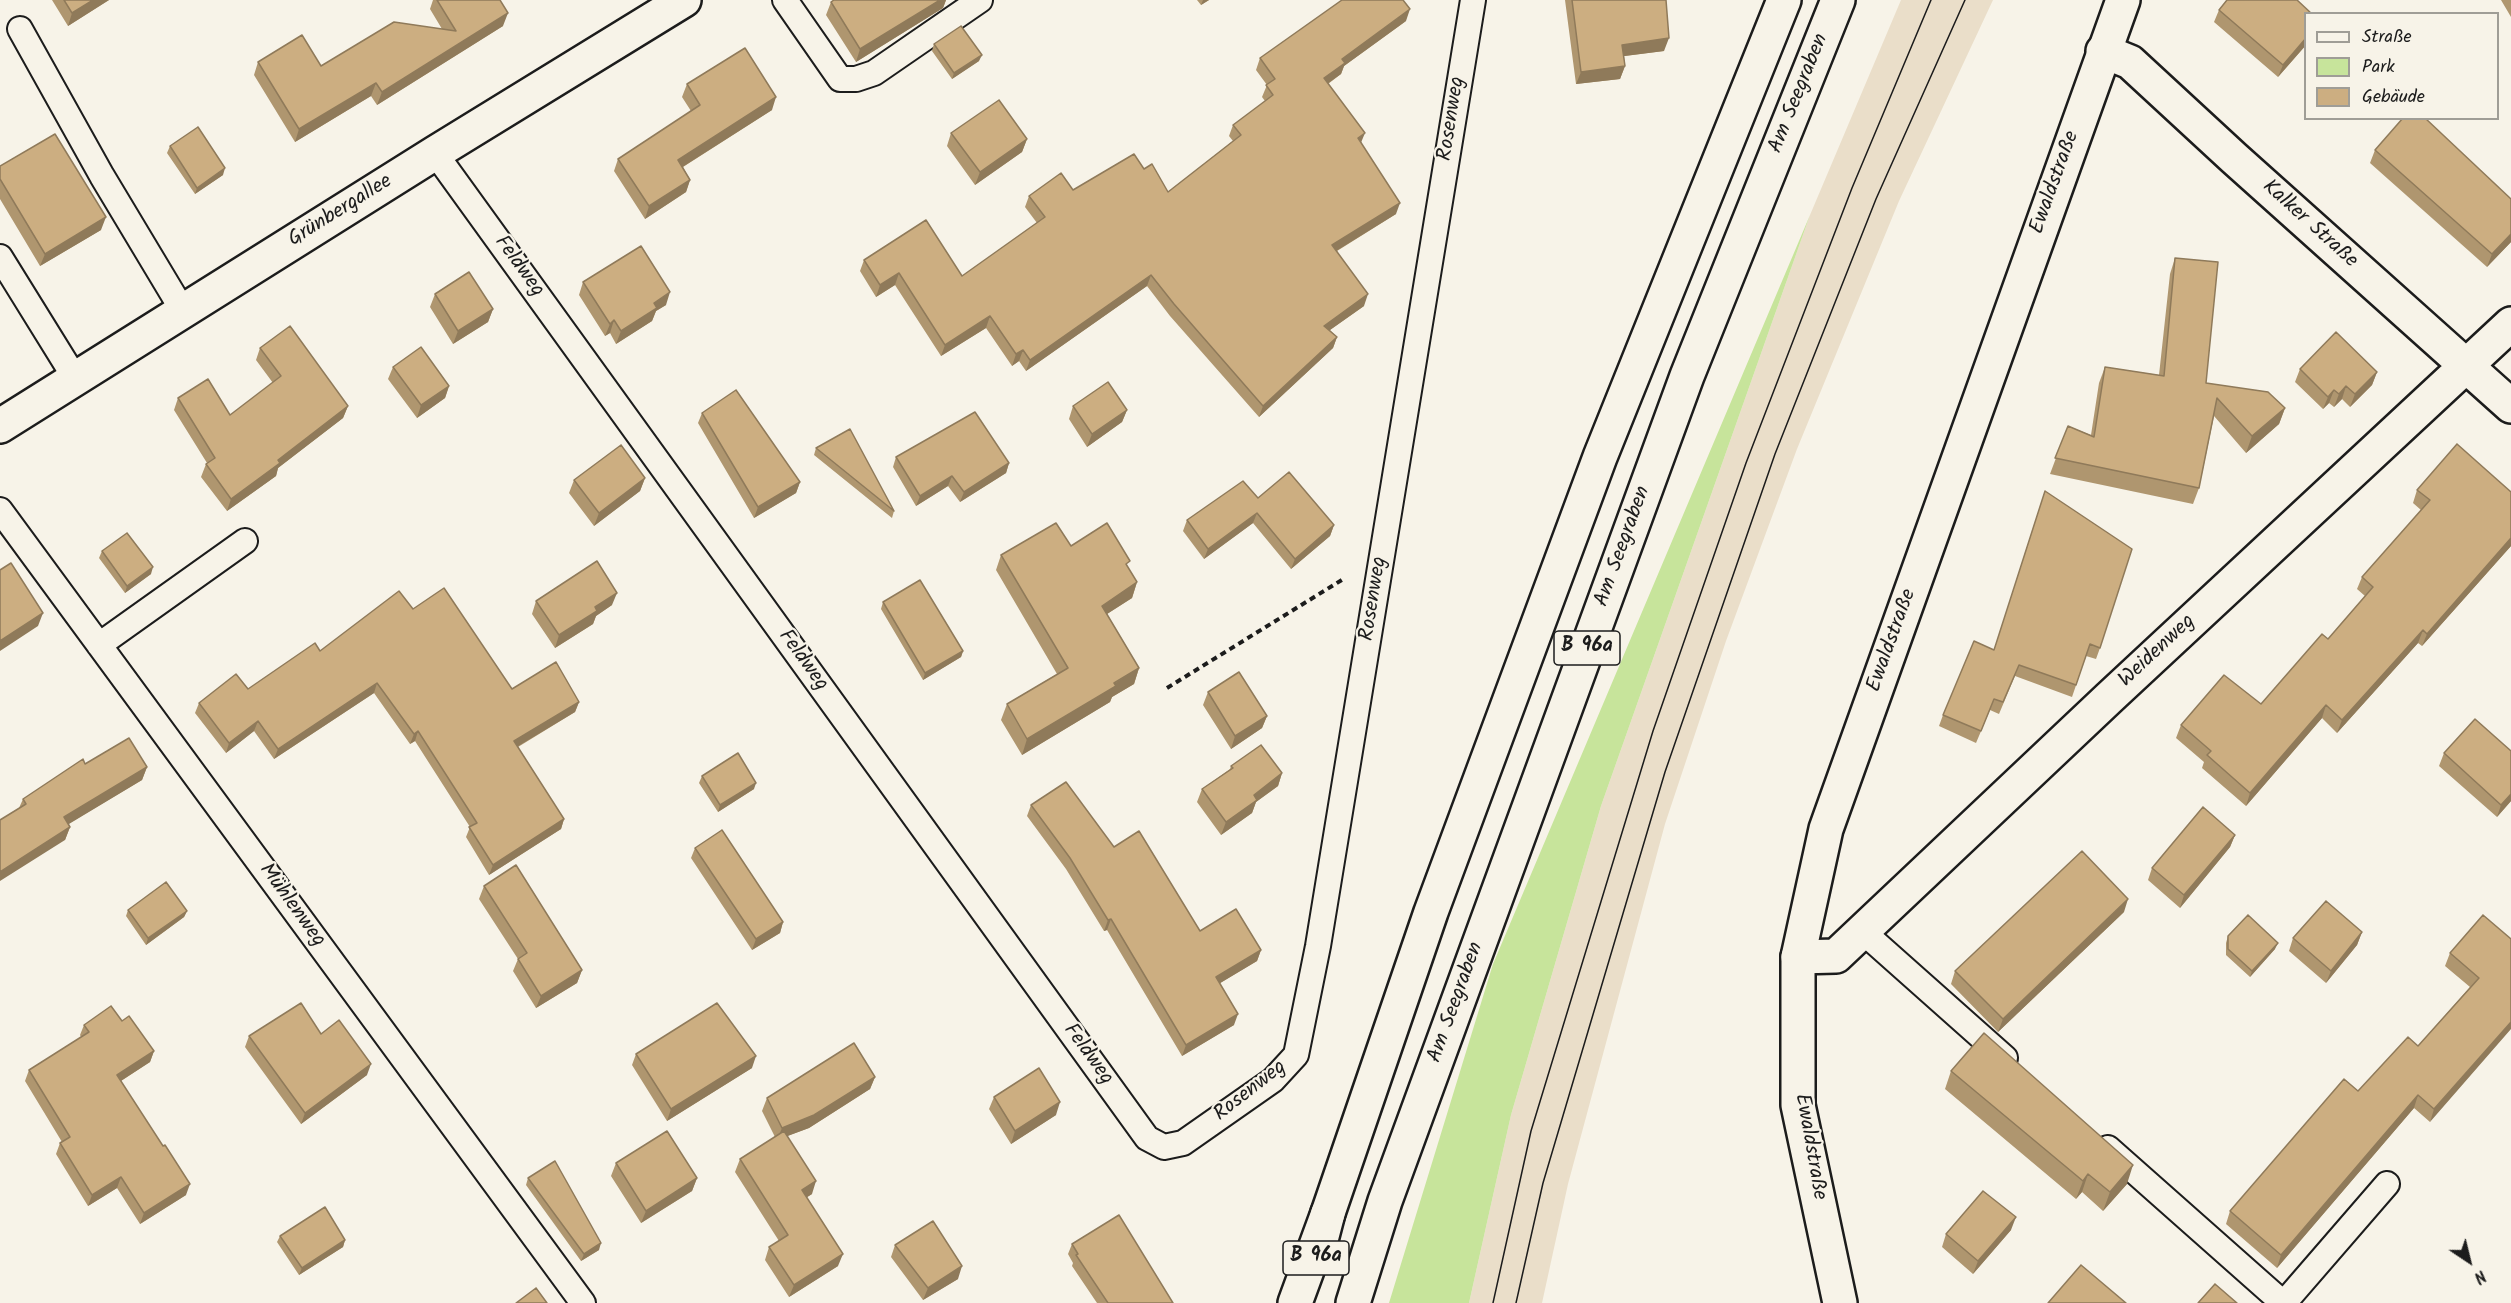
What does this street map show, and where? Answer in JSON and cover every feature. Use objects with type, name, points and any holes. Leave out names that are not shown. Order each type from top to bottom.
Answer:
[{"type":"main road","name":"Grünbergallee","points":[[0,426],[684,0]]},
{"type":"main road","name":"B 96a","points":[[1305,1303],[1328,1213],[1431,912],[1595,469],[1784,0]]},
{"type":"main road","name":"Am Seegraben","points":[[1353,1303],[1385,1201],[1687,376],[1838,0]]},
{"type":"main road","name":"Ewaldstraße","points":[[1840,1303],[1798,1105],[1798,957],[1826,829],[2123,0]]},
{"type":"main road","name":"Kalker Straße","points":[[2103,51],[2130,62],[2511,406]]},
{"type":"main road","name":"Weidenweg","points":[[1798,957],[1836,956],[1861,930],[2511,324]]},
{"type":"main road","points":[[1295,1303],[1328,1213]]},
{"type":"lane","points":[[785,0],[840,79],[856,79],[874,73],[980,0]]},
{"type":"lane","name":"Rosenweg","points":[[1183,1143],[1273,1080],[1296,1055],[1318,946],[1473,0]]},
{"type":"lane","points":[[20,29],[102,176],[183,311]]},
{"type":"lane","name":"Feldweg","points":[[435,153],[1147,1138],[1164,1147],[1183,1143]]},
{"type":"lane","points":[[0,257],[75,378]]},
{"type":"lane","name":"Mühlenweg","points":[[0,510],[583,1303]]},
{"type":"lane","points":[[99,645],[245,541]]},
{"type":"lane","points":[[1861,930],[2023,1073]]},
{"type":"lane","points":[[2094,1137],[2283,1303],[2387,1184]]},
{"type":"path","points":[[1167,688],[1383,554]]},
{"type":"shaded area","points":[[1901,0],[1993,0],[1899,201],[1797,449],[1726,641],[1665,824],[1568,1184],[1542,1303],[1469,1303],[1511,1115],[1601,806],[1810,215]]},
{"type":"green space","points":[[1810,215],[1601,806],[1511,1115],[1469,1303],[1389,1303],[1493,964]]},
{"type":"building","points":[[64,0],[93,0],[72,13]]},
{"type":"building","points":[[437,0],[500,0],[508,13],[382,92],[376,83],[299,129],[258,62],[302,35],[321,66],[394,22],[456,31]]},
{"type":"building","points":[[834,0],[940,0],[860,49],[831,2]]},
{"type":"building","points":[[1342,0],[1403,0],[1410,9],[1342,59],[1345,63],[1324,78],[1365,133],[1358,138],[1400,203],[1332,245],[1368,294],[1324,326],[1337,337],[1263,406],[1151,275],[1030,360],[1023,350],[1016,354],[990,316],[945,345],[899,273],[880,285],[864,260],[926,220],[962,276],[1045,217],[1029,196],[1061,173],[1073,190],[1134,154],[1144,169],[1152,164],[1168,192],[1241,135],[1233,125],[1273,95],[1266,85],[1275,79],[1260,58]]},
{"type":"building","points":[[1572,0],[1666,0],[1669,38],[1622,45],[1625,66],[1581,72]]},
{"type":"building","points":[[2227,0],[2297,0],[2310,12],[2304,12],[2304,40],[2283,65],[2219,10]]},
{"type":"building","points":[[961,26],[982,55],[954,73],[934,44]]},
{"type":"building","points":[[745,48],[776,97],[678,160],[690,180],[649,206],[618,159],[700,105],[687,84]]},
{"type":"building","points":[[999,100],[1027,139],[980,172],[951,133]]},
{"type":"building","points":[[2401,120],[2427,120],[2511,199],[2511,234],[2492,254],[2375,150]]},
{"type":"building","points":[[198,127],[225,168],[197,188],[170,146]]},
{"type":"building","points":[[55,134],[106,217],[45,254],[0,179],[0,166]]},
{"type":"building","points":[[641,246],[670,292],[654,303],[657,308],[621,331],[614,320],[610,324],[583,282]]},
{"type":"building","points":[[2175,258],[2218,262],[2206,383],[2268,392],[2285,408],[2252,436],[2217,398],[2199,488],[2055,458],[2068,426],[2094,437],[2105,367],[2164,376]]},
{"type":"building","points":[[469,272],[493,309],[458,331],[435,294]]},
{"type":"building","points":[[290,326],[348,406],[278,460],[280,463],[231,499],[206,464],[215,458],[178,398],[208,379],[230,415],[281,376],[260,348]]},
{"type":"building","points":[[2336,332],[2377,372],[2355,394],[2346,386],[2339,394],[2334,390],[2328,397],[2300,369]]},
{"type":"building","points":[[421,347],[449,386],[421,405],[393,367]]},
{"type":"building","points":[[1108,382],[1127,410],[1092,434],[1073,406]]},
{"type":"building","points":[[736,390],[800,482],[758,507],[702,413]]},
{"type":"building","points":[[975,412],[1009,463],[964,492],[952,476],[920,496],[896,457]]},
{"type":"building","points":[[850,429],[894,511],[816,448]]},
{"type":"building","points":[[2457,444],[2511,492],[2511,538],[2427,634],[2423,630],[2342,720],[2326,705],[2250,793],[2207,755],[2211,751],[2181,725],[2224,675],[2261,704],[2322,634],[2328,639],[2373,587],[2362,577],[2430,500],[2417,490]]},
{"type":"building","points":[[621,445],[645,478],[599,513],[574,480]]},
{"type":"building","points":[[1289,472],[1334,525],[1295,559],[1257,513],[1208,549],[1187,520],[1243,481],[1258,498]]},
{"type":"building","points":[[2045,491],[2132,549],[2100,648],[2090,644],[2076,685],[2019,665],[2003,702],[1994,699],[1981,731],[1943,715],[1974,641],[1994,650]]},
{"type":"building","points":[[1056,523],[1071,546],[1107,523],[1130,561],[1126,564],[1137,582],[1102,606],[1139,668],[1114,683],[1116,686],[1027,739],[1007,704],[1068,668],[1001,555]]},
{"type":"building","points":[[127,533],[153,567],[127,586],[102,551]]},
{"type":"building","points":[[597,561],[617,593],[595,607],[597,611],[559,635],[536,601]]},
{"type":"building","points":[[11,563],[43,613],[0,641],[0,570]]},
{"type":"building","points":[[920,580],[963,651],[925,673],[883,602]]},
{"type":"building","points":[[444,588],[512,689],[556,662],[579,702],[514,741],[564,819],[493,865],[469,827],[477,823],[418,731],[414,734],[377,683],[278,749],[258,721],[229,743],[199,703],[236,674],[248,689],[315,643],[320,651],[399,591],[413,609]]},
{"type":"building","points":[[1239,672],[1267,716],[1235,736],[1208,692]]},
{"type":"building","points":[[2475,719],[2511,751],[2511,794],[2501,805],[2444,753]]},
{"type":"building","points":[[129,738],[147,767],[64,817],[70,827],[0,872],[0,820],[26,804],[23,799],[83,759],[85,764]]},
{"type":"building","points":[[1261,745],[1282,773],[1254,795],[1257,800],[1226,822],[1202,789]]},
{"type":"building","points":[[738,753],[756,783],[720,805],[702,776]]},
{"type":"building","points":[[1066,782],[1114,847],[1139,831],[1200,931],[1236,909],[1261,950],[1216,977],[1238,1014],[1186,1045],[1111,919],[1108,920],[1070,858],[1031,805]]},
{"type":"building","points":[[2203,807],[2235,835],[2184,895],[2152,868]]},
{"type":"building","points":[[722,830],[783,922],[756,939],[695,848]]},
{"type":"building","points":[[2082,851],[2128,899],[2003,1019],[1955,971]]},
{"type":"building","points":[[516,865],[582,970],[541,996],[518,959],[527,953],[484,886]]},
{"type":"building","points":[[166,882],[187,911],[148,938],[128,910]]},
{"type":"building","points":[[2326,901],[2362,932],[2331,971],[2293,938]]},
{"type":"building","points":[[2248,915],[2278,943],[2252,971],[2228,949],[2228,936]]},
{"type":"building","points":[[2483,915],[2511,939],[2511,1022],[2434,1109],[2418,1095],[2281,1255],[2230,1211],[2344,1079],[2358,1091],[2408,1037],[2418,1046],[2479,978],[2450,953]]},
{"type":"building","points":[[301,1003],[321,1034],[339,1020],[371,1064],[305,1113],[249,1036]]},
{"type":"building","points":[[717,1003],[756,1056],[671,1109],[636,1054]]},
{"type":"building","points":[[111,1006],[122,1021],[129,1016],[154,1051],[117,1075],[190,1184],[144,1213],[121,1177],[92,1195],[60,1143],[70,1137],[29,1070],[89,1032],[84,1025]]},
{"type":"building","points":[[1984,1033],[2133,1165],[2110,1192],[2088,1174],[2083,1181],[1951,1071]]},
{"type":"building","points":[[854,1043],[875,1077],[814,1115],[782,1128],[767,1098]]},
{"type":"building","points":[[1039,1068],[1060,1102],[1015,1131],[994,1097]]},
{"type":"building","points":[[667,1131],[697,1178],[646,1211],[616,1163]]},
{"type":"building","points":[[784,1131],[816,1181],[802,1190],[843,1254],[794,1285],[769,1247],[788,1235],[740,1159]]},
{"type":"building","points":[[555,1161],[601,1243],[584,1254],[528,1178]]},
{"type":"building","points":[[1983,1191],[2016,1217],[1978,1261],[1946,1234]]},
{"type":"building","points":[[325,1207],[345,1240],[302,1268],[280,1236]]},
{"type":"building","points":[[1119,1215],[1173,1303],[1108,1303],[1076,1255],[1078,1254],[1072,1244]]},
{"type":"building","points":[[933,1221],[962,1266],[928,1288],[895,1245]]},
{"type":"building","points":[[2081,1265],[2126,1303],[2048,1303]]},
{"type":"building","points":[[2215,1284],[2237,1303],[2198,1303]]},
{"type":"building","points":[[536,1288],[547,1303],[516,1303]]},
{"type":"tram line","points":[[1493,1303],[1531,1131],[1653,731],[1746,463],[1852,188],[1931,0]]},
{"type":"tram line","points":[[1516,1303],[1543,1183],[1665,772],[1775,454],[1876,199],[1965,0]]}]
